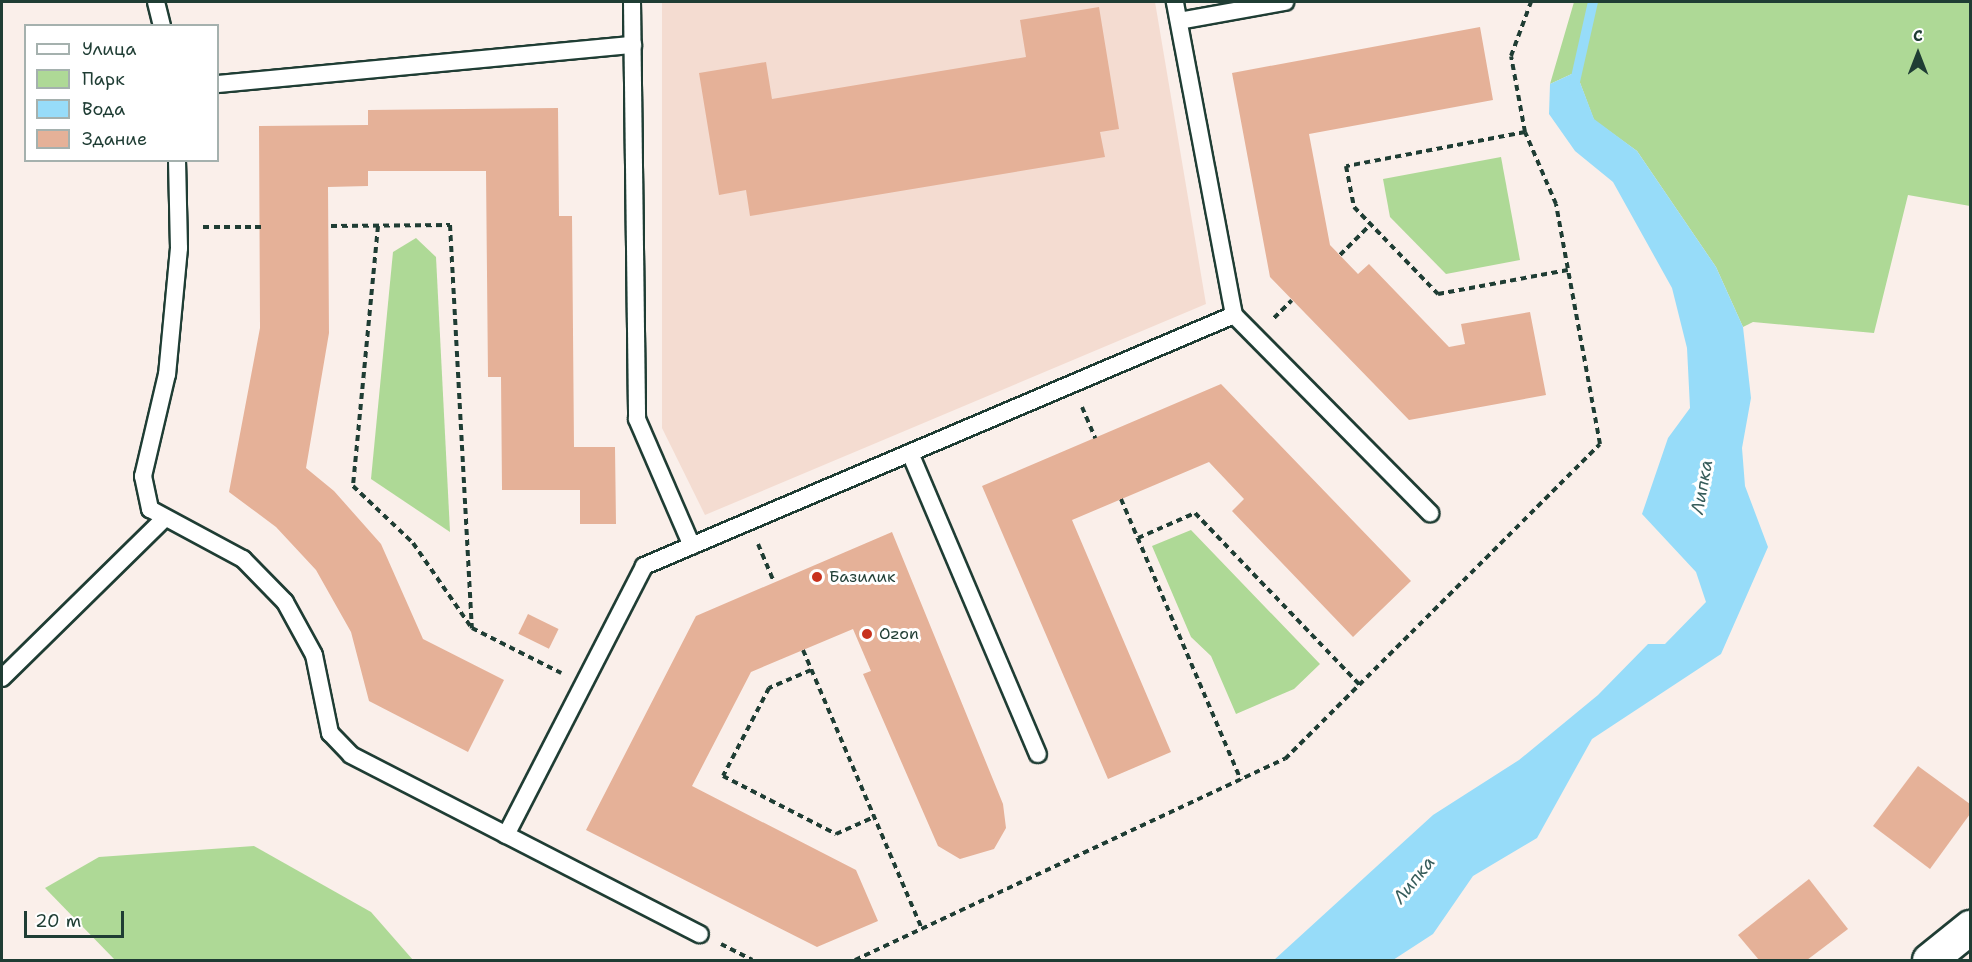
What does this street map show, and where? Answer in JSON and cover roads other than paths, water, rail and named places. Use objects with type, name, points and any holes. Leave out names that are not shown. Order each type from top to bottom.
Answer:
[{"type":"street","points":[[1929,960],[1971,927]]},
{"type":"lane","points":[[156,2],[162,24]]},
{"type":"lane","points":[[632,2],[637,419],[692,546]]},
{"type":"lane","points":[[1175,2],[1234,315],[1430,513]]},
{"type":"lane","points":[[1179,21],[1285,2]]},
{"type":"lane","points":[[219,84],[633,45]]},
{"type":"lane","points":[[177,162],[179,227],[167,374],[143,476],[150,509],[243,560],[285,602],[314,656],[330,733],[339,746],[506,835],[700,934]]},
{"type":"lane","points":[[506,835],[644,566],[1234,315]]},
{"type":"lane","points":[[910,453],[1038,754]]},
{"type":"lane","points":[[2,678],[165,518]]},
{"type":"water","points":[[1576,72],[1594,119],[1637,151],[1716,267],[1743,327],[1751,398],[1742,448],[1745,486],[1768,547],[1721,654],[1592,739],[1537,838],[1473,876],[1433,934],[1393,960],[1274,960],[1433,815],[1519,760],[1598,695],[1648,644],[1665,644],[1706,602],[1696,572],[1642,514],[1668,438],[1690,408],[1687,348],[1672,288],[1613,182],[1575,151],[1549,114],[1550,84]]},
{"type":"waterway","name":"Липка","points":[[1574,86],[1593,2]]},
{"type":"place","name":"Базилик","points":[[817,577]]},
{"type":"place","name":"Ozon","points":[[867,634]]}]
